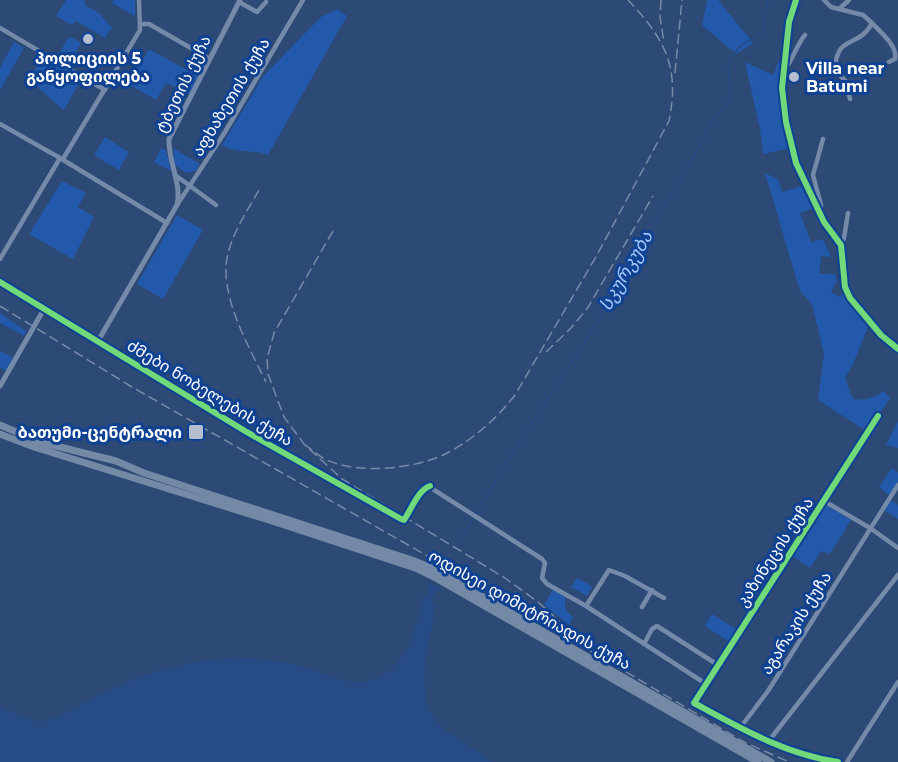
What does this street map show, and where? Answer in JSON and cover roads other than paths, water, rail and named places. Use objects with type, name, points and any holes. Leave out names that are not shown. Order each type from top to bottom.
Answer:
[{"type":"main road","points":[[0,425],[40,442],[111,460],[106,469],[0,434]]},
{"type":"main road","name":"ოდისეი დიმიტრიადის ქუჩა","points":[[111,460],[434,569],[771,762]]},
{"type":"main road","points":[[121,473],[126,465]]},
{"type":"main road","name":"ოდისეი დიმიტრიადის ქუჩა","points":[[106,469],[401,563],[434,577],[758,762]]},
{"type":"street","points":[[1,256],[140,30],[139,0]]},
{"type":"street","name":"აფხაზეთის ქუჩა","points":[[177,205],[225,132],[303,0]]},
{"type":"street","points":[[796,0],[789,22],[783,72],[783,105],[791,148],[801,177],[820,214],[840,245],[845,287],[850,298],[881,335],[898,349]]},
{"type":"street","points":[[824,0],[826,4],[863,15],[872,23],[895,48],[897,54],[895,59],[889,62]]},
{"type":"street","points":[[839,9],[849,0]]},
{"type":"street","points":[[240,1],[257,12],[266,2]]},
{"type":"street","name":"ტბეთის ქუჩა","points":[[177,205],[178,190],[169,139],[240,1]]},
{"type":"street","points":[[850,99],[846,82],[835,69],[836,56],[840,47],[864,35],[872,23]]},
{"type":"street","points":[[141,24],[149,24],[210,59]]},
{"type":"street","points":[[0,28],[105,90]]},
{"type":"street","points":[[783,72],[795,48],[805,36]]},
{"type":"street","points":[[0,124],[62,158],[167,223]]},
{"type":"street","points":[[820,214],[821,205],[813,175],[823,138]]},
{"type":"street","points":[[175,175],[216,205]]},
{"type":"street","points":[[98,341],[177,205]]},
{"type":"street","points":[[840,245],[844,237],[848,213]]},
{"type":"street","name":"ძმები ნობელების ქუჩა","points":[[0,282],[286,455],[401,519],[404,520],[421,488],[430,486],[542,559],[545,563],[542,578],[547,584],[586,606],[706,684]]},
{"type":"street","points":[[0,386],[44,309]]},
{"type":"street","name":"კაზინეცის ქუჩა","points":[[740,728],[693,703],[878,416]]},
{"type":"street","name":"აგარაკის ქუჩა","points":[[740,728],[768,691],[898,485]]},
{"type":"street","points":[[824,501],[870,528],[898,548]]},
{"type":"street","points":[[586,606],[609,570],[625,576],[664,598]]},
{"type":"street","points":[[768,742],[898,575]]},
{"type":"street","points":[[642,607],[652,590]]},
{"type":"street","points":[[644,644],[652,629],[657,626],[718,665]]},
{"type":"street","points":[[848,762],[897,685]]},
{"type":"street","points":[[740,728],[797,753],[838,762]]},
{"type":"waterway","name":"სკურკუბა","points":[[459,542],[513,452],[585,342],[705,137],[709,125],[731,99],[728,67],[731,57],[740,46],[763,30],[768,0]]},
{"type":"railway","points":[[304,444],[327,460],[340,465],[371,469],[421,463],[449,452],[477,434],[501,412],[515,395],[597,255],[669,121],[672,102],[671,69],[652,28],[628,0]]},
{"type":"railway","points":[[661,0],[660,17],[664,42]]},
{"type":"railway","points":[[675,73],[682,0]]},
{"type":"railway","points":[[259,190],[238,226],[230,246],[227,256],[226,281],[239,326],[266,382]]},
{"type":"railway","points":[[546,352],[587,309],[653,196]]},
{"type":"railway","points":[[333,231],[274,333],[267,359],[268,374],[284,417],[304,444],[342,479],[505,578],[538,602],[574,634]]},
{"type":"railway","points":[[0,306],[132,387],[520,609],[744,742],[789,762]]},
{"type":"place","name":"პოლიციის 5 განყოფილება","points":[[88,39]]},
{"type":"place","name":"Villa near Batumi","points":[[794,77]]},
{"type":"place","name":"ბათუმი-ცენტრალი","points":[[196,432]]}]
